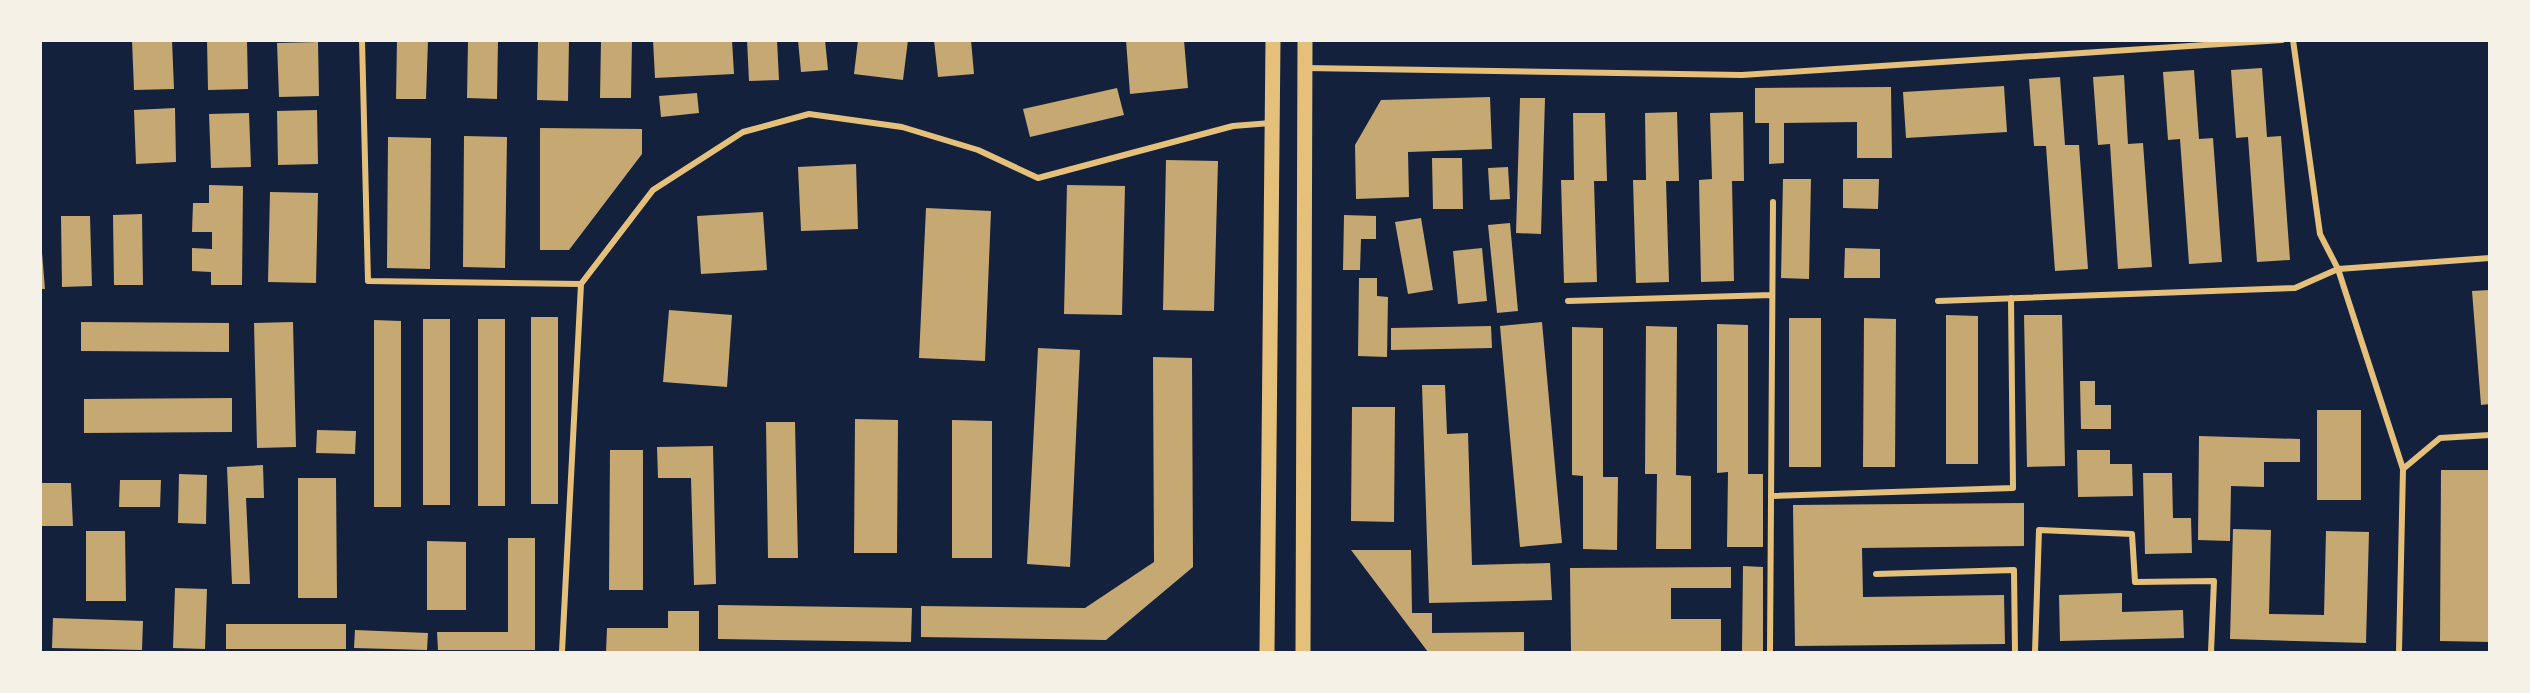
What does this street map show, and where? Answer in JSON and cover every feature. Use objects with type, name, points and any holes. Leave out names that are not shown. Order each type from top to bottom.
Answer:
[{"type":"main road","points":[[1267,652],[1273,40]]},
{"type":"main road","points":[[1303,652],[1305,40]]},
{"type":"street","points":[[362,40],[368,281],[581,284]]},
{"type":"street","points":[[1305,68],[1742,75],[2282,40]]},
{"type":"street","points":[[2293,40],[2320,234],[2338,269],[2403,469],[2399,652]]},
{"type":"street","points":[[562,652],[581,284],[653,190],[743,132],[808,114],[902,127],[978,150],[1038,178],[1233,126],[1272,123]]},
{"type":"street","points":[[1770,652],[1773,202]]},
{"type":"street","points":[[1938,301],[2295,288],[2338,269],[2490,258]]},
{"type":"street","points":[[1568,301],[1772,295]]},
{"type":"street","points":[[1771,496],[2013,488],[2011,298]]},
{"type":"street","points":[[2403,469],[2440,438],[2490,435]]},
{"type":"street","points":[[2035,652],[2039,530],[2132,534],[2135,582],[2214,581],[2211,652]]},
{"type":"street","points":[[1876,574],[2014,570],[2015,652]]},
{"type":"building","points":[[132,40],[172,40],[174,89],[134,90]]},
{"type":"building","points":[[207,40],[247,40],[248,89],[208,90]]},
{"type":"building","points":[[397,40],[428,40],[426,99],[396,99]]},
{"type":"building","points":[[468,40],[498,40],[497,99],[467,98]]},
{"type":"building","points":[[538,40],[569,40],[568,101],[537,100]]},
{"type":"building","points":[[601,40],[632,40],[631,98],[600,98]]},
{"type":"building","points":[[653,40],[732,40],[734,74],[655,78]]},
{"type":"building","points":[[747,40],[777,40],[779,80],[749,81]]},
{"type":"building","points":[[798,40],[825,40],[828,70],[801,72]]},
{"type":"building","points":[[858,40],[908,40],[903,80],[854,74]]},
{"type":"building","points":[[934,40],[971,40],[974,74],[938,77]]},
{"type":"building","points":[[1126,40],[1184,40],[1188,88],[1130,94]]},
{"type":"building","points":[[318,42],[319,96],[279,97],[277,43]]},
{"type":"building","points":[[2262,68],[2267,137],[2281,136],[2290,260],[2257,262],[2248,137],[2236,138],[2231,70]]},
{"type":"building","points":[[2194,70],[2199,139],[2213,138],[2222,262],[2189,264],[2180,139],[2168,140],[2163,72]]},
{"type":"building","points":[[2124,75],[2128,144],[2143,143],[2152,267],[2118,269],[2110,144],[2098,145],[2093,77]]},
{"type":"building","points":[[2060,77],[2065,145],[2079,145],[2088,269],[2055,271],[2046,146],[2034,146],[2029,79]]},
{"type":"building","points":[[2004,86],[2007,132],[1906,138],[1903,92]]},
{"type":"building","points":[[1891,87],[1892,158],[1857,158],[1857,122],[1784,123],[1784,163],[1769,164],[1769,123],[1755,123],[1755,88]]},
{"type":"building","points":[[1117,88],[1124,115],[1030,137],[1023,109]]},
{"type":"building","points":[[697,93],[699,113],[661,117],[659,96]]},
{"type":"building","points":[[1490,97],[1492,149],[1408,152],[1409,197],[1356,199],[1355,145],[1381,100]]},
{"type":"building","points":[[1520,98],[1545,98],[1541,234],[1516,233]]},
{"type":"building","points":[[175,108],[176,162],[136,164],[134,110]]},
{"type":"building","points":[[317,110],[318,164],[278,165],[277,111]]},
{"type":"building","points":[[1677,112],[1679,181],[1666,181],[1669,282],[1636,283],[1633,180],[1646,180],[1645,113]]},
{"type":"building","points":[[1743,112],[1744,181],[1732,181],[1734,281],[1701,282],[1699,180],[1712,179],[1710,113]]},
{"type":"building","points":[[249,113],[251,167],[211,168],[209,114]]},
{"type":"building","points":[[1573,113],[1605,113],[1607,181],[1594,181],[1597,282],[1564,283],[1561,180],[1574,180]]},
{"type":"building","points":[[540,128],[642,129],[642,154],[569,250],[540,250]]},
{"type":"building","points":[[464,136],[507,137],[505,268],[463,267]]},
{"type":"building","points":[[388,137],[431,138],[430,269],[387,268]]},
{"type":"building","points":[[1432,158],[1462,158],[1463,209],[1433,209]]},
{"type":"building","points":[[1166,160],[1218,161],[1214,311],[1163,310]]},
{"type":"building","points":[[856,164],[858,229],[801,231],[798,167]]},
{"type":"building","points":[[1508,167],[1510,199],[1490,200],[1488,168]]},
{"type":"building","points":[[1783,179],[1811,179],[1809,279],[1781,278]]},
{"type":"building","points":[[1843,179],[1879,179],[1878,209],[1843,208]]},
{"type":"building","points":[[209,185],[243,186],[242,285],[211,285],[211,272],[192,271],[192,248],[212,249],[212,232],[192,232],[193,203],[209,203]]},
{"type":"building","points":[[1067,185],[1125,186],[1122,315],[1064,314]]},
{"type":"building","points":[[270,192],[318,193],[316,283],[268,282]]},
{"type":"building","points":[[926,208],[991,211],[985,361],[919,358]]},
{"type":"building","points":[[763,212],[767,270],[701,274],[697,216]]},
{"type":"building","points":[[142,214],[143,285],[114,285],[113,215]]},
{"type":"building","points":[[1344,215],[1376,216],[1376,239],[1361,239],[1360,270],[1343,270]]},
{"type":"building","points":[[61,216],[90,216],[92,286],[62,287]]},
{"type":"building","points":[[1421,218],[1433,290],[1408,294],[1395,222]]},
{"type":"building","points":[[1510,223],[1518,311],[1497,313],[1488,225]]},
{"type":"building","points":[[40,228],[45,289],[40,289]]},
{"type":"building","points":[[1482,248],[1487,301],[1458,304],[1453,251]]},
{"type":"building","points":[[1845,248],[1880,249],[1880,278],[1844,278]]},
{"type":"building","points":[[1359,278],[1377,278],[1377,296],[1388,297],[1387,357],[1358,356]]},
{"type":"building","points":[[2490,290],[2490,404],[2481,405],[2472,291]]},
{"type":"building","points":[[669,310],[732,315],[727,387],[663,382]]},
{"type":"building","points":[[1946,315],[1978,316],[1978,464],[1946,464]]},
{"type":"building","points":[[2024,315],[2062,315],[2065,466],[2027,467]]},
{"type":"building","points":[[531,317],[558,317],[558,504],[531,504]]},
{"type":"building","points":[[1789,318],[1821,318],[1821,467],[1789,467]]},
{"type":"building","points":[[1864,318],[1896,319],[1895,467],[1863,467]]},
{"type":"building","points":[[423,319],[450,319],[450,505],[423,505]]},
{"type":"building","points":[[478,319],[505,319],[505,506],[478,506]]},
{"type":"building","points":[[374,320],[401,321],[401,507],[374,507]]},
{"type":"building","points":[[81,322],[229,323],[229,352],[81,351]]},
{"type":"building","points":[[293,322],[296,447],[257,448],[254,323]]},
{"type":"building","points":[[1542,322],[1562,543],[1520,547],[1500,326]]},
{"type":"building","points":[[1717,324],[1748,325],[1748,474],[1763,474],[1763,547],[1727,547],[1728,472],[1717,473]]},
{"type":"building","points":[[1491,326],[1492,348],[1391,350],[1391,328]]},
{"type":"building","points":[[1646,326],[1677,327],[1676,475],[1691,476],[1691,549],[1656,549],[1657,474],[1645,474]]},
{"type":"building","points":[[1572,327],[1603,328],[1603,477],[1618,477],[1617,550],[1583,549],[1583,476],[1572,475]]},
{"type":"building","points":[[1038,348],[1080,350],[1070,567],[1027,564]]},
{"type":"building","points":[[1153,357],[1192,358],[1193,567],[1106,640],[921,637],[921,606],[1085,608],[1154,562]]},
{"type":"building","points":[[2080,381],[2095,381],[2095,405],[2111,405],[2111,429],[2081,429]]},
{"type":"building","points":[[1422,385],[1445,385],[1447,434],[1468,433],[1472,565],[1550,563],[1552,600],[1429,603]]},
{"type":"building","points":[[232,398],[232,432],[84,433],[84,399]]},
{"type":"building","points":[[1352,407],[1395,407],[1394,522],[1351,521]]},
{"type":"building","points":[[2317,410],[2361,410],[2361,500],[2317,500]]},
{"type":"building","points":[[855,419],[898,420],[897,553],[854,553]]},
{"type":"building","points":[[952,420],[992,421],[992,558],[952,558]]},
{"type":"building","points":[[766,422],[795,422],[798,558],[768,558]]},
{"type":"building","points":[[317,430],[356,431],[355,454],[316,453]]},
{"type":"building","points":[[2199,436],[2300,439],[2300,462],[2264,462],[2264,487],[2231,486],[2230,541],[2198,540]]},
{"type":"building","points":[[713,446],[716,584],[694,585],[691,478],[658,478],[657,447]]},
{"type":"building","points":[[610,450],[643,450],[643,590],[609,590]]},
{"type":"building","points":[[2077,450],[2110,450],[2110,464],[2132,464],[2133,496],[2078,497]]},
{"type":"building","points":[[263,465],[264,498],[246,498],[250,584],[232,584],[227,467]]},
{"type":"building","points":[[2441,470],[2490,470],[2490,642],[2440,641]]},
{"type":"building","points":[[2143,473],[2172,473],[2173,518],[2191,518],[2192,553],[2145,554]]},
{"type":"building","points":[[179,474],[207,475],[206,524],[178,523]]},
{"type":"building","points":[[298,478],[336,478],[337,598],[298,598]]},
{"type":"building","points":[[120,480],[161,480],[160,507],[119,507]]},
{"type":"building","points":[[40,483],[71,483],[73,526],[40,526]]},
{"type":"building","points":[[2024,503],[2024,546],[1862,548],[1863,597],[2004,595],[2005,644],[1795,646],[1793,505]]},
{"type":"building","points":[[2233,529],[2271,530],[2269,614],[2324,615],[2326,531],[2369,532],[2366,643],[2230,639]]},
{"type":"building","points":[[86,531],[125,531],[126,601],[86,601]]},
{"type":"building","points":[[508,538],[535,538],[535,650],[438,650],[437,632],[508,632]]},
{"type":"building","points":[[427,541],[466,542],[466,610],[427,610]]},
{"type":"building","points":[[1351,550],[1411,550],[1412,613],[1432,613],[1432,633],[1524,632],[1524,652],[1428,652]]},
{"type":"building","points":[[1743,566],[1763,567],[1763,652],[1742,652]]},
{"type":"building","points":[[1731,567],[1731,588],[1671,588],[1671,619],[1721,619],[1721,652],[1571,652],[1570,568]]},
{"type":"building","points":[[175,588],[207,589],[205,649],[173,648]]},
{"type":"building","points":[[2122,593],[2122,612],[2183,610],[2184,638],[2060,641],[2059,595]]},
{"type":"building","points":[[718,605],[912,608],[911,642],[718,639]]},
{"type":"building","points":[[668,611],[699,611],[699,652],[606,652],[607,628],[668,628]]},
{"type":"building","points":[[53,618],[143,621],[142,650],[52,648]]},
{"type":"building","points":[[226,624],[346,624],[346,649],[226,649]]},
{"type":"building","points":[[355,630],[428,633],[427,650],[354,648]]}]
